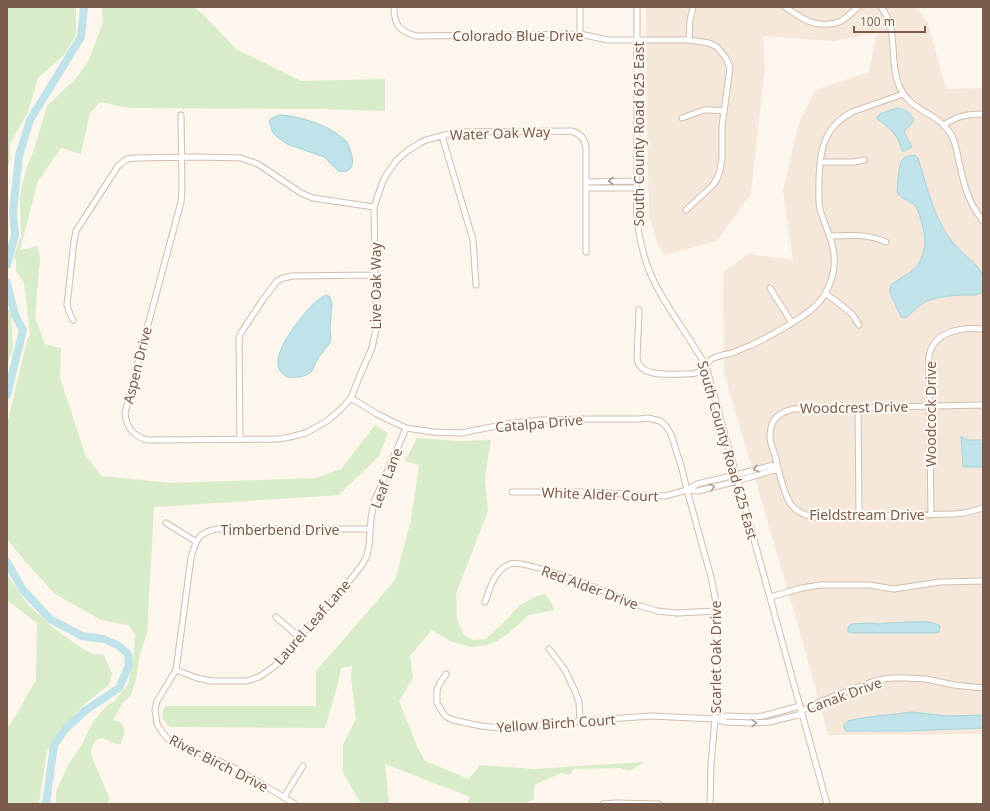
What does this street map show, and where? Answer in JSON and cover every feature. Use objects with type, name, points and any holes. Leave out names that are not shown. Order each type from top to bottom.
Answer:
[{"type":"street","name":"Colorado Blue Drive","points":[[394,7],[396,22],[400,29],[416,36],[580,34],[608,40],[690,40],[713,44],[721,50],[730,66],[721,138],[721,164],[713,185],[686,210]]},
{"type":"street","points":[[580,7],[580,34]]},
{"type":"street","name":"South County Road 625 East","points":[[638,7],[636,205],[641,245],[648,267],[658,290],[706,366],[827,804]]},
{"type":"street","points":[[690,40],[690,20],[693,7]]},
{"type":"street","points":[[785,7],[804,20],[824,25],[840,21],[858,7]]},
{"type":"street","points":[[881,7],[886,15],[892,33],[895,70],[898,84],[915,107],[929,114],[944,125],[952,136],[969,199],[983,221]]},
{"type":"street","points":[[639,310],[639,364],[650,372],[658,374],[696,374],[706,366],[712,358],[733,352],[772,335],[813,309],[825,294],[833,276],[835,266],[834,250],[818,198],[820,162],[826,137],[833,127],[852,112],[904,94]]},
{"type":"street","points":[[682,118],[704,110],[724,111]]},
{"type":"street","points":[[944,125],[959,116],[983,114]]},
{"type":"street","name":"Aspen Drive","points":[[181,115],[181,202],[126,408],[128,425],[140,438],[148,440],[278,439],[306,433],[320,426],[340,410],[351,398]]},
{"type":"street","name":"Water Oak Way","points":[[374,217],[374,208],[377,196],[383,181],[396,161],[407,151],[426,140],[457,132],[575,132],[581,136],[586,144],[586,182]]},
{"type":"street","points":[[442,136],[473,241],[476,285]]},
{"type":"street","points":[[74,320],[70,314],[67,304],[74,236],[78,226],[118,166],[124,161],[135,158],[237,157],[247,159],[258,164],[307,196],[320,200],[374,208]]},
{"type":"street","points":[[820,162],[854,162],[864,160]]},
{"type":"street","points":[[586,252],[586,182],[637,181]]},
{"type":"street","points":[[586,188],[637,188]]},
{"type":"street","name":"Live Oak Way","points":[[351,398],[372,348],[375,336],[377,315],[374,217]]},
{"type":"street","points":[[830,236],[871,237],[886,242]]},
{"type":"street","points":[[240,439],[239,338],[277,281],[292,276],[375,275]]},
{"type":"street","points":[[770,288],[792,323]]},
{"type":"street","points":[[825,294],[852,314],[859,325]]},
{"type":"street","name":"Woodcock Drive","points":[[930,514],[930,351],[935,342],[943,335],[954,331],[971,328],[983,329]]},
{"type":"street","name":"Catalpa Drive","points":[[351,398],[377,414],[406,428],[432,432],[461,432],[512,423],[542,420],[652,418],[663,423],[671,434],[687,490]]},
{"type":"street","name":"Woodcrest Drive","points":[[777,464],[770,438],[770,431],[774,421],[780,414],[787,410],[983,405]]},
{"type":"street","points":[[858,407],[859,516]]},
{"type":"street","name":"Leaf Lane","points":[[370,529],[374,502],[406,428]]},
{"type":"street","points":[[736,475],[777,464]]},
{"type":"street","name":"Fieldstream Drive","points":[[777,464],[788,500],[794,508],[801,513],[813,517],[965,513],[983,508]]},
{"type":"street","points":[[738,481],[778,470]]},
{"type":"street","name":"White Alder Court","points":[[512,492],[589,492],[666,496],[687,490],[697,484],[736,475]]},
{"type":"street","name":"White Alder Court","points":[[687,490],[698,491],[738,481]]},
{"type":"street","name":"Scarlet Oak Drive","points":[[687,490],[712,581],[717,611],[715,719],[710,804]]},
{"type":"street","points":[[166,523],[195,542],[191,558],[176,670]]},
{"type":"street","name":"Timberbend Drive","points":[[195,542],[202,534],[216,529],[370,529]]},
{"type":"street","name":"Laurel Leaf Lane","points":[[176,670],[197,678],[211,681],[247,681],[259,677],[275,666],[299,637],[338,595],[362,565],[367,556],[370,529]]},
{"type":"street","name":"Red Alder Drive","points":[[485,602],[490,587],[498,572],[508,564],[518,563],[542,569],[657,611],[677,613],[717,611]]},
{"type":"street","points":[[770,597],[802,588],[820,585],[869,585],[894,590],[940,582],[983,581]]},
{"type":"street","points":[[276,617],[299,637]]},
{"type":"street","points":[[549,649],[566,670],[579,702],[580,721]]},
{"type":"street","name":"River Birch Drive","points":[[176,670],[156,705],[156,719],[162,732],[168,739],[237,769],[295,804]]},
{"type":"street","name":"Yellow Birch Court","points":[[446,674],[440,683],[436,694],[437,703],[445,716],[453,720],[481,726],[501,728],[651,716],[715,719],[726,722],[751,723],[769,722],[801,710]]},
{"type":"street","name":"Canak Drive","points":[[801,710],[877,680],[892,678],[926,679],[954,685],[983,688]]},
{"type":"street","name":"Yellow Birch Court","points":[[715,719],[726,716],[754,717],[801,710]]},
{"type":"street","points":[[284,796],[303,766]]},
{"type":"street","points":[[603,804],[615,802],[659,804]]},
{"type":"shaded area","points":[[646,7],[916,7],[928,23],[946,89],[983,88],[983,734],[828,735],[802,639],[724,373],[723,272],[748,254],[793,260],[783,191],[798,126],[815,90],[869,72],[877,33],[834,41],[763,36],[765,67],[751,194],[717,241],[665,255],[658,246],[649,215]]},
{"type":"green space","points":[[7,7],[76,7],[76,35],[65,54],[38,78],[28,112],[10,144],[10,160],[7,171]]},
{"type":"green space","points":[[102,7],[194,7],[203,14],[236,49],[301,81],[385,79],[385,111],[320,109],[128,108],[100,102],[90,113],[81,154],[61,148],[38,181],[20,250],[38,246],[40,258],[35,317],[45,344],[61,348],[60,378],[85,454],[101,476],[173,483],[316,478],[341,469],[375,425],[388,433],[379,456],[339,495],[154,507],[147,634],[140,653],[136,679],[131,695],[122,704],[113,720],[120,722],[125,731],[121,744],[115,744],[100,738],[96,740],[92,747],[91,755],[110,799],[107,804],[56,804],[56,792],[68,765],[81,746],[93,722],[107,705],[114,702],[128,684],[134,652],[135,634],[128,625],[101,620],[55,594],[7,539],[7,424],[27,340],[30,335],[24,282],[16,271],[16,261],[14,256],[21,236],[20,199],[22,185],[47,106],[76,78],[88,62],[103,22]]},
{"type":"green space","points":[[7,306],[11,315],[13,350],[7,364]]},
{"type":"green space","points":[[417,438],[460,441],[491,440],[485,477],[488,511],[456,594],[457,619],[464,635],[473,640],[486,639],[520,605],[537,596],[545,594],[554,610],[529,615],[509,633],[497,641],[487,645],[471,647],[450,641],[432,630],[410,656],[413,678],[399,701],[417,746],[425,761],[469,779],[480,765],[534,769],[645,762],[629,771],[621,768],[574,769],[569,775],[561,773],[534,785],[534,799],[525,804],[467,804],[470,797],[385,764],[389,804],[361,804],[343,773],[343,745],[356,719],[351,678],[352,666],[341,668],[338,684],[325,728],[170,727],[162,718],[165,706],[316,706],[316,671],[395,580],[411,520],[419,465],[405,461]]},
{"type":"green space","points":[[7,574],[27,604],[55,629],[83,649],[94,654],[104,655],[112,674],[109,685],[88,701],[61,728],[47,751],[39,804],[7,804],[7,729],[36,680],[37,623],[7,600]]},
{"type":"water","points":[[897,108],[906,111],[913,118],[913,122],[904,132],[912,147],[904,151],[902,151],[898,140],[893,133],[877,119],[877,117],[882,113]]},
{"type":"water","points":[[281,115],[307,120],[324,126],[339,135],[347,142],[352,159],[352,167],[344,172],[338,171],[324,157],[287,144],[277,137],[273,133],[269,121]]},
{"type":"water","points":[[915,155],[918,158],[936,214],[947,235],[975,264],[982,274],[983,292],[976,295],[951,296],[927,301],[905,318],[901,317],[890,293],[890,289],[891,285],[918,265],[925,246],[920,215],[916,207],[901,197],[897,192],[899,170],[902,160],[908,156]]},
{"type":"water","points":[[327,295],[330,297],[332,304],[330,328],[331,341],[318,358],[309,374],[299,377],[285,376],[278,366],[279,356],[283,345],[290,333],[315,302]]},
{"type":"water","points":[[961,436],[967,440],[983,440],[983,467],[963,467]]},
{"type":"water","points":[[909,622],[936,624],[940,626],[939,632],[848,632],[848,627],[852,624]]},
{"type":"water","points":[[912,712],[948,716],[983,715],[983,728],[907,731],[847,731],[844,729],[844,725],[848,721]]},
{"type":"waterway","points":[[7,265],[15,235],[13,211],[19,156],[30,120],[81,37],[84,7]]},
{"type":"waterway","points":[[7,283],[15,315],[23,330],[7,395]]},
{"type":"waterway","points":[[7,562],[23,590],[50,619],[82,636],[104,639],[119,646],[128,654],[129,665],[119,688],[86,710],[66,728],[54,745],[46,804]]}]
